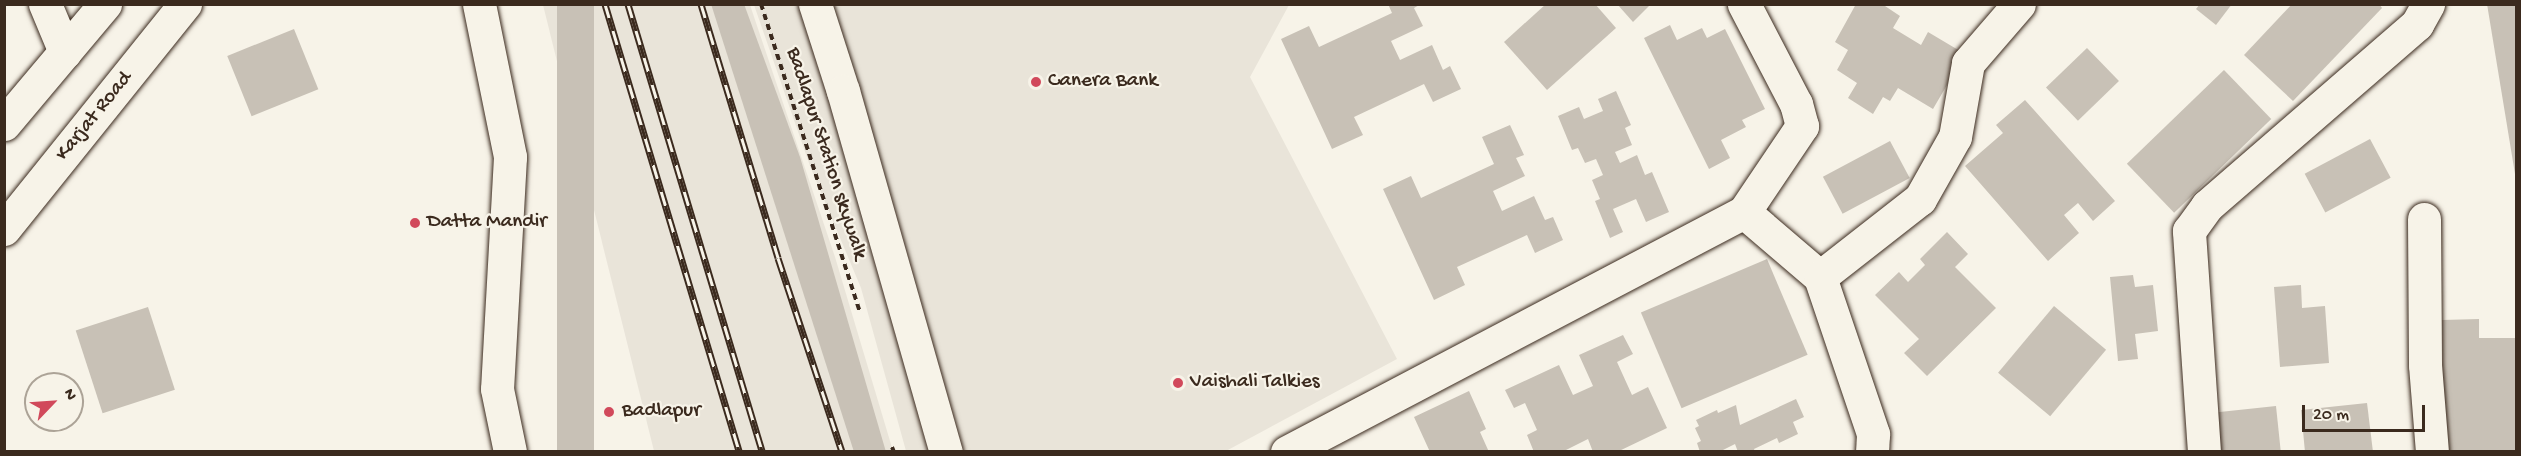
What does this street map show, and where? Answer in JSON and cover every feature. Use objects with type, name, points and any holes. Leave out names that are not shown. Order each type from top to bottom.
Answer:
[{"type":"street","points":[[45,4],[65,52]]},
{"type":"street","points":[[4,124],[105,4]]},
{"type":"street","name":"Karjat Road","points":[[4,229],[185,4]]},
{"type":"street","points":[[480,4],[510,157],[497,389],[510,452]]},
{"type":"street","points":[[815,4],[843,91],[946,452]]},
{"type":"street","points":[[1287,452],[1744,212],[1802,126],[1796,104],[1744,4]]},
{"type":"street","points":[[1820,277],[1920,199],[1955,137],[1968,63],[2019,4]]},
{"type":"street","points":[[2204,452],[2188,231],[2207,206],[2417,24],[2428,4]]},
{"type":"street","points":[[1744,212],[1820,277],[1873,434],[1872,452]]},
{"type":"street","points":[[2424,219],[2425,365],[2432,452]]},
{"type":"path","name":"Badlapur Station skywalk","points":[[761,4],[860,312]]},
{"type":"shaded area","points":[[543,5],[750,5],[835,257],[893,451],[654,451]]},
{"type":"shaded area","points":[[754,5],[1289,5],[1250,77],[1397,359],[1226,451],[906,451],[861,288],[810,166]]},
{"type":"building","points":[[557,4],[594,4],[594,452],[557,452]]},
{"type":"building","points":[[711,4],[744,4],[800,157],[886,452],[854,452]]},
{"type":"building","points":[[1388,4],[1421,4],[1414,8],[1423,26],[1391,41],[1400,60],[1432,45],[1443,70],[1450,66],[1461,89],[1433,102],[1424,84],[1354,117],[1363,135],[1332,149],[1281,39],[1309,26],[1319,47],[1392,13]]},
{"type":"building","points":[[1546,4],[1595,4],[1616,28],[1547,90],[1504,42]]},
{"type":"building","points":[[1617,4],[1651,4],[1633,22]]},
{"type":"building","points":[[1856,4],[1882,4],[1900,16],[1893,28],[1921,45],[1928,32],[1965,54],[1933,109],[1898,88],[1890,101],[1883,97],[1873,114],[1848,98],[1857,83],[1837,70],[1848,50],[1835,42]]},
{"type":"building","points":[[2200,4],[2232,4],[2216,25],[2196,9]]},
{"type":"building","points":[[2292,4],[2379,4],[2382,8],[2293,101],[2244,55]]},
{"type":"building","points":[[2487,4],[2516,4],[2515,174]]},
{"type":"building","points":[[1670,25],[1677,40],[1702,28],[1707,38],[1725,29],[1765,109],[1742,120],[1746,127],[1721,140],[1730,158],[1709,169],[1644,38]]},
{"type":"building","points":[[294,29],[318,89],[252,116],[227,56]]},
{"type":"building","points":[[2087,48],[2119,81],[2078,121],[2046,88]]},
{"type":"building","points":[[2224,70],[2271,119],[2174,213],[2127,164]]},
{"type":"building","points":[[1616,91],[1631,125],[1625,128],[1632,145],[1615,152],[1620,163],[1637,155],[1645,175],[1652,172],[1669,212],[1646,222],[1636,199],[1613,209],[1623,232],[1610,238],[1595,201],[1600,199],[1592,180],[1603,175],[1596,159],[1585,163],[1578,148],[1572,150],[1558,116],[1579,107],[1584,119],[1603,111],[1598,99]]},
{"type":"building","points":[[2025,100],[2115,201],[2093,221],[2078,203],[2064,215],[2079,233],[2048,261],[1965,166],[2003,133],[1996,125]]},
{"type":"building","points":[[1510,125],[1524,155],[1516,158],[1525,176],[1493,191],[1502,211],[1534,196],[1545,220],[1553,217],[1563,240],[1535,253],[1527,235],[1457,267],[1465,285],[1434,300],[1383,189],[1411,176],[1421,198],[1494,164],[1482,137]]},
{"type":"building","points":[[2370,139],[2391,178],[2325,213],[2305,174]]},
{"type":"building","points":[[1890,141],[1910,178],[1843,214],[1823,177]]},
{"type":"building","points":[[1947,232],[1968,254],[1955,267],[1996,308],[1927,376],[1904,353],[1919,339],[1875,295],[1899,272],[1908,282],[1925,265],[1920,259]]},
{"type":"building","points":[[1767,259],[1808,355],[1682,408],[1641,313]]},
{"type":"building","points":[[2133,275],[2135,287],[2153,285],[2158,331],[2135,334],[2138,359],[2118,361],[2110,277]]},
{"type":"building","points":[[2301,285],[2302,308],[2325,306],[2329,363],[2280,367],[2274,287]]},
{"type":"building","points":[[2054,306],[2106,350],[2050,416],[1998,373]]},
{"type":"building","points":[[148,307],[175,390],[103,413],[76,330]]},
{"type":"building","points":[[2479,319],[2479,338],[2516,338],[2516,452],[2444,452],[2442,320]]},
{"type":"building","points":[[1623,335],[1633,354],[1617,362],[1632,395],[1648,387],[1667,428],[1617,452],[1593,452],[1588,439],[1562,452],[1534,452],[1527,435],[1537,430],[1525,403],[1514,408],[1505,390],[1559,365],[1573,395],[1593,386],[1579,355]]},
{"type":"building","points":[[1469,391],[1486,429],[1480,432],[1489,452],[1430,452],[1414,417]]},
{"type":"building","points":[[1796,399],[1804,417],[1793,422],[1798,434],[1779,443],[1777,438],[1754,449],[1755,452],[1738,452],[1735,444],[1719,452],[1700,452],[1697,443],[1701,441],[1695,428],[1699,426],[1696,420],[1717,410],[1718,413],[1736,405],[1740,425]]},
{"type":"building","points":[[2367,403],[2373,452],[2305,452],[2301,410]]},
{"type":"building","points":[[2276,406],[2281,452],[2222,452],[2217,412]]},
{"type":"railway","points":[[605,4],[739,452]]},
{"type":"railway","points":[[628,4],[762,452]]},
{"type":"railway","points":[[701,4],[778,258],[842,452]]},
{"type":"place","name":"Canera Bank","points":[[1036,82]]},
{"type":"place","name":"Datta Mandir","points":[[415,223]]},
{"type":"place","name":"Vaishali Talkies","points":[[1178,383]]},
{"type":"place","name":"Badlapur","points":[[609,412]]}]
